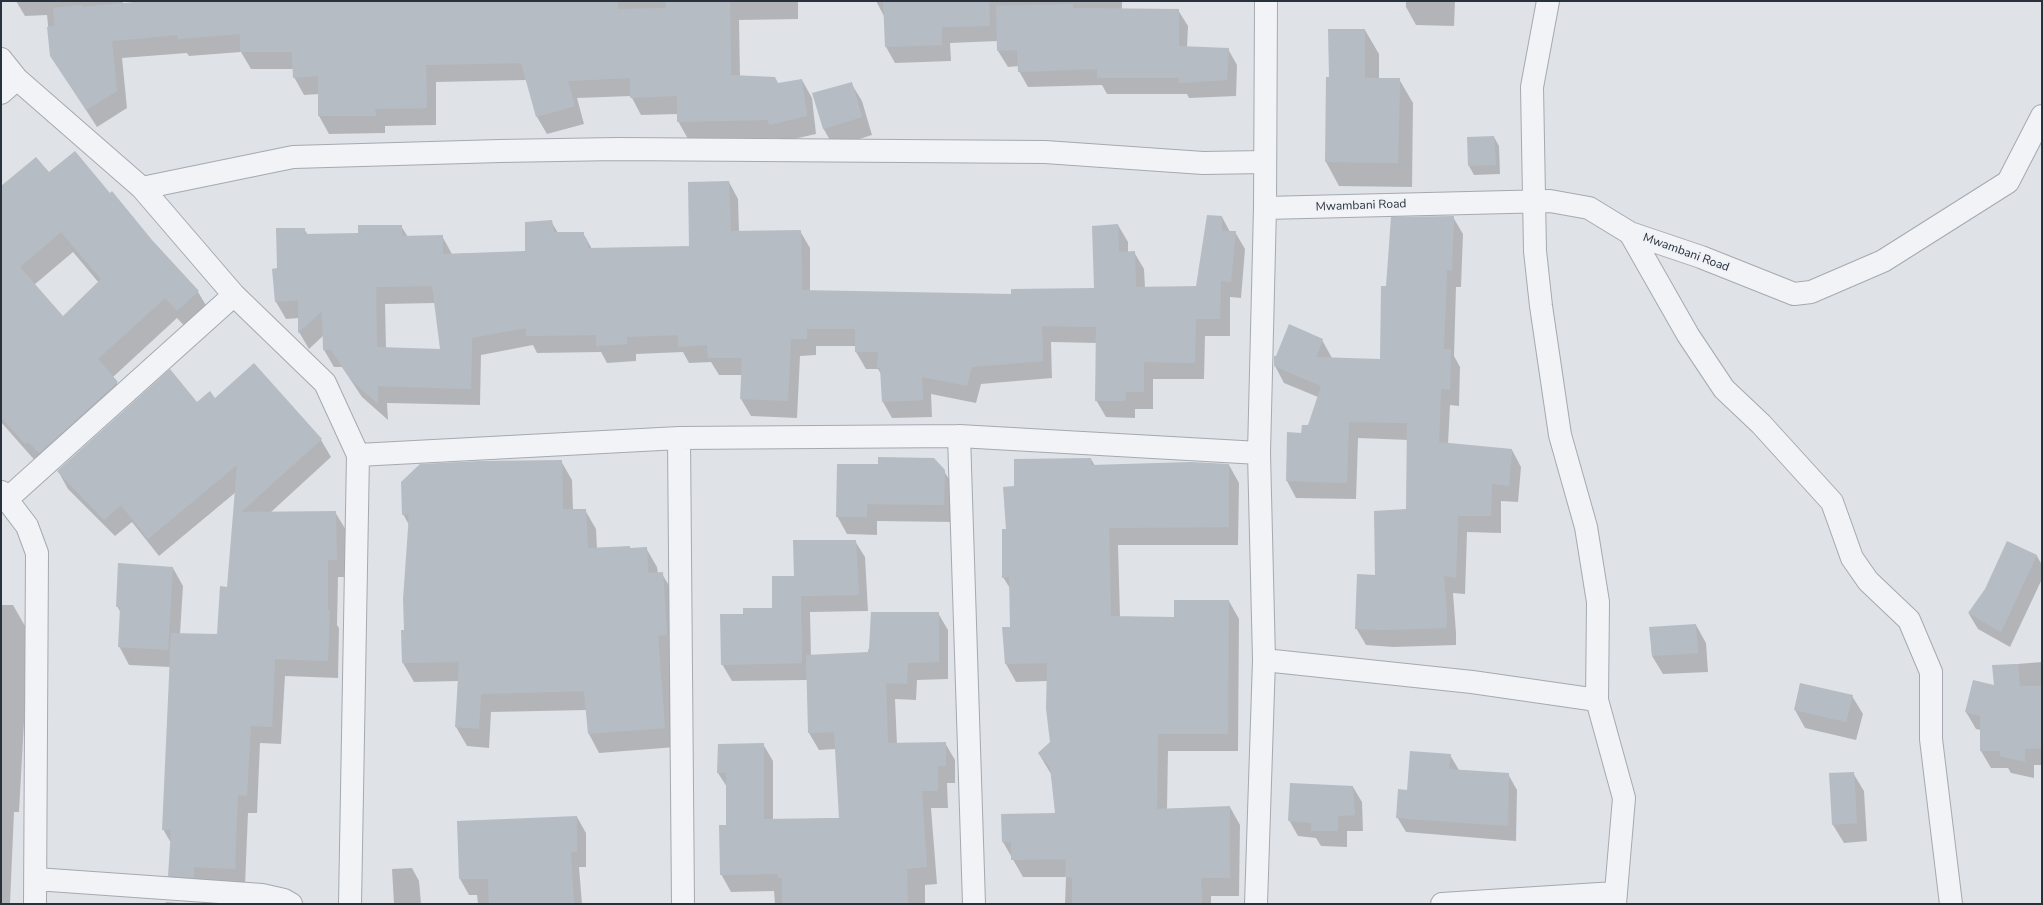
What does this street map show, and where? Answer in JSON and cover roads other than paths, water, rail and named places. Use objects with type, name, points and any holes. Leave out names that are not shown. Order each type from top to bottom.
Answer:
[{"type":"street","points":[[1256,904],[1264,660],[1259,453],[1265,208],[1264,162],[1266,1]]},
{"type":"street","points":[[1442,904],[1615,898],[1624,798],[1597,700],[1598,602],[1586,527],[1560,435],[1541,306],[1541,201],[1532,87],[1548,1]]},
{"type":"street","points":[[1,59],[9,86],[142,188],[234,295],[325,384],[358,455],[350,904]]},
{"type":"street","name":"Mwambani Road","points":[[1265,208],[1541,201],[1589,208],[1630,234],[1701,257],[1794,294],[1811,292],[1883,261],[2008,182],[2042,116]]},
{"type":"street","points":[[142,188],[293,157],[500,151],[1045,152],[1203,163],[1264,162]]},
{"type":"street","points":[[1630,234],[1688,334],[1724,389],[1761,424],[1832,502],[1852,558],[1868,580],[1909,620],[1931,672],[1931,739],[1951,904]]},
{"type":"street","points":[[35,904],[37,553],[27,526],[4,496],[234,295]]},
{"type":"street","points":[[358,455],[678,438],[960,436],[1259,453]]},
{"type":"street","points":[[960,436],[974,904]]},
{"type":"street","points":[[678,438],[683,904]]},
{"type":"street","points":[[1264,660],[1472,682],[1597,700]]},
{"type":"street","points":[[36,879],[262,895],[284,900],[291,904]]}]
